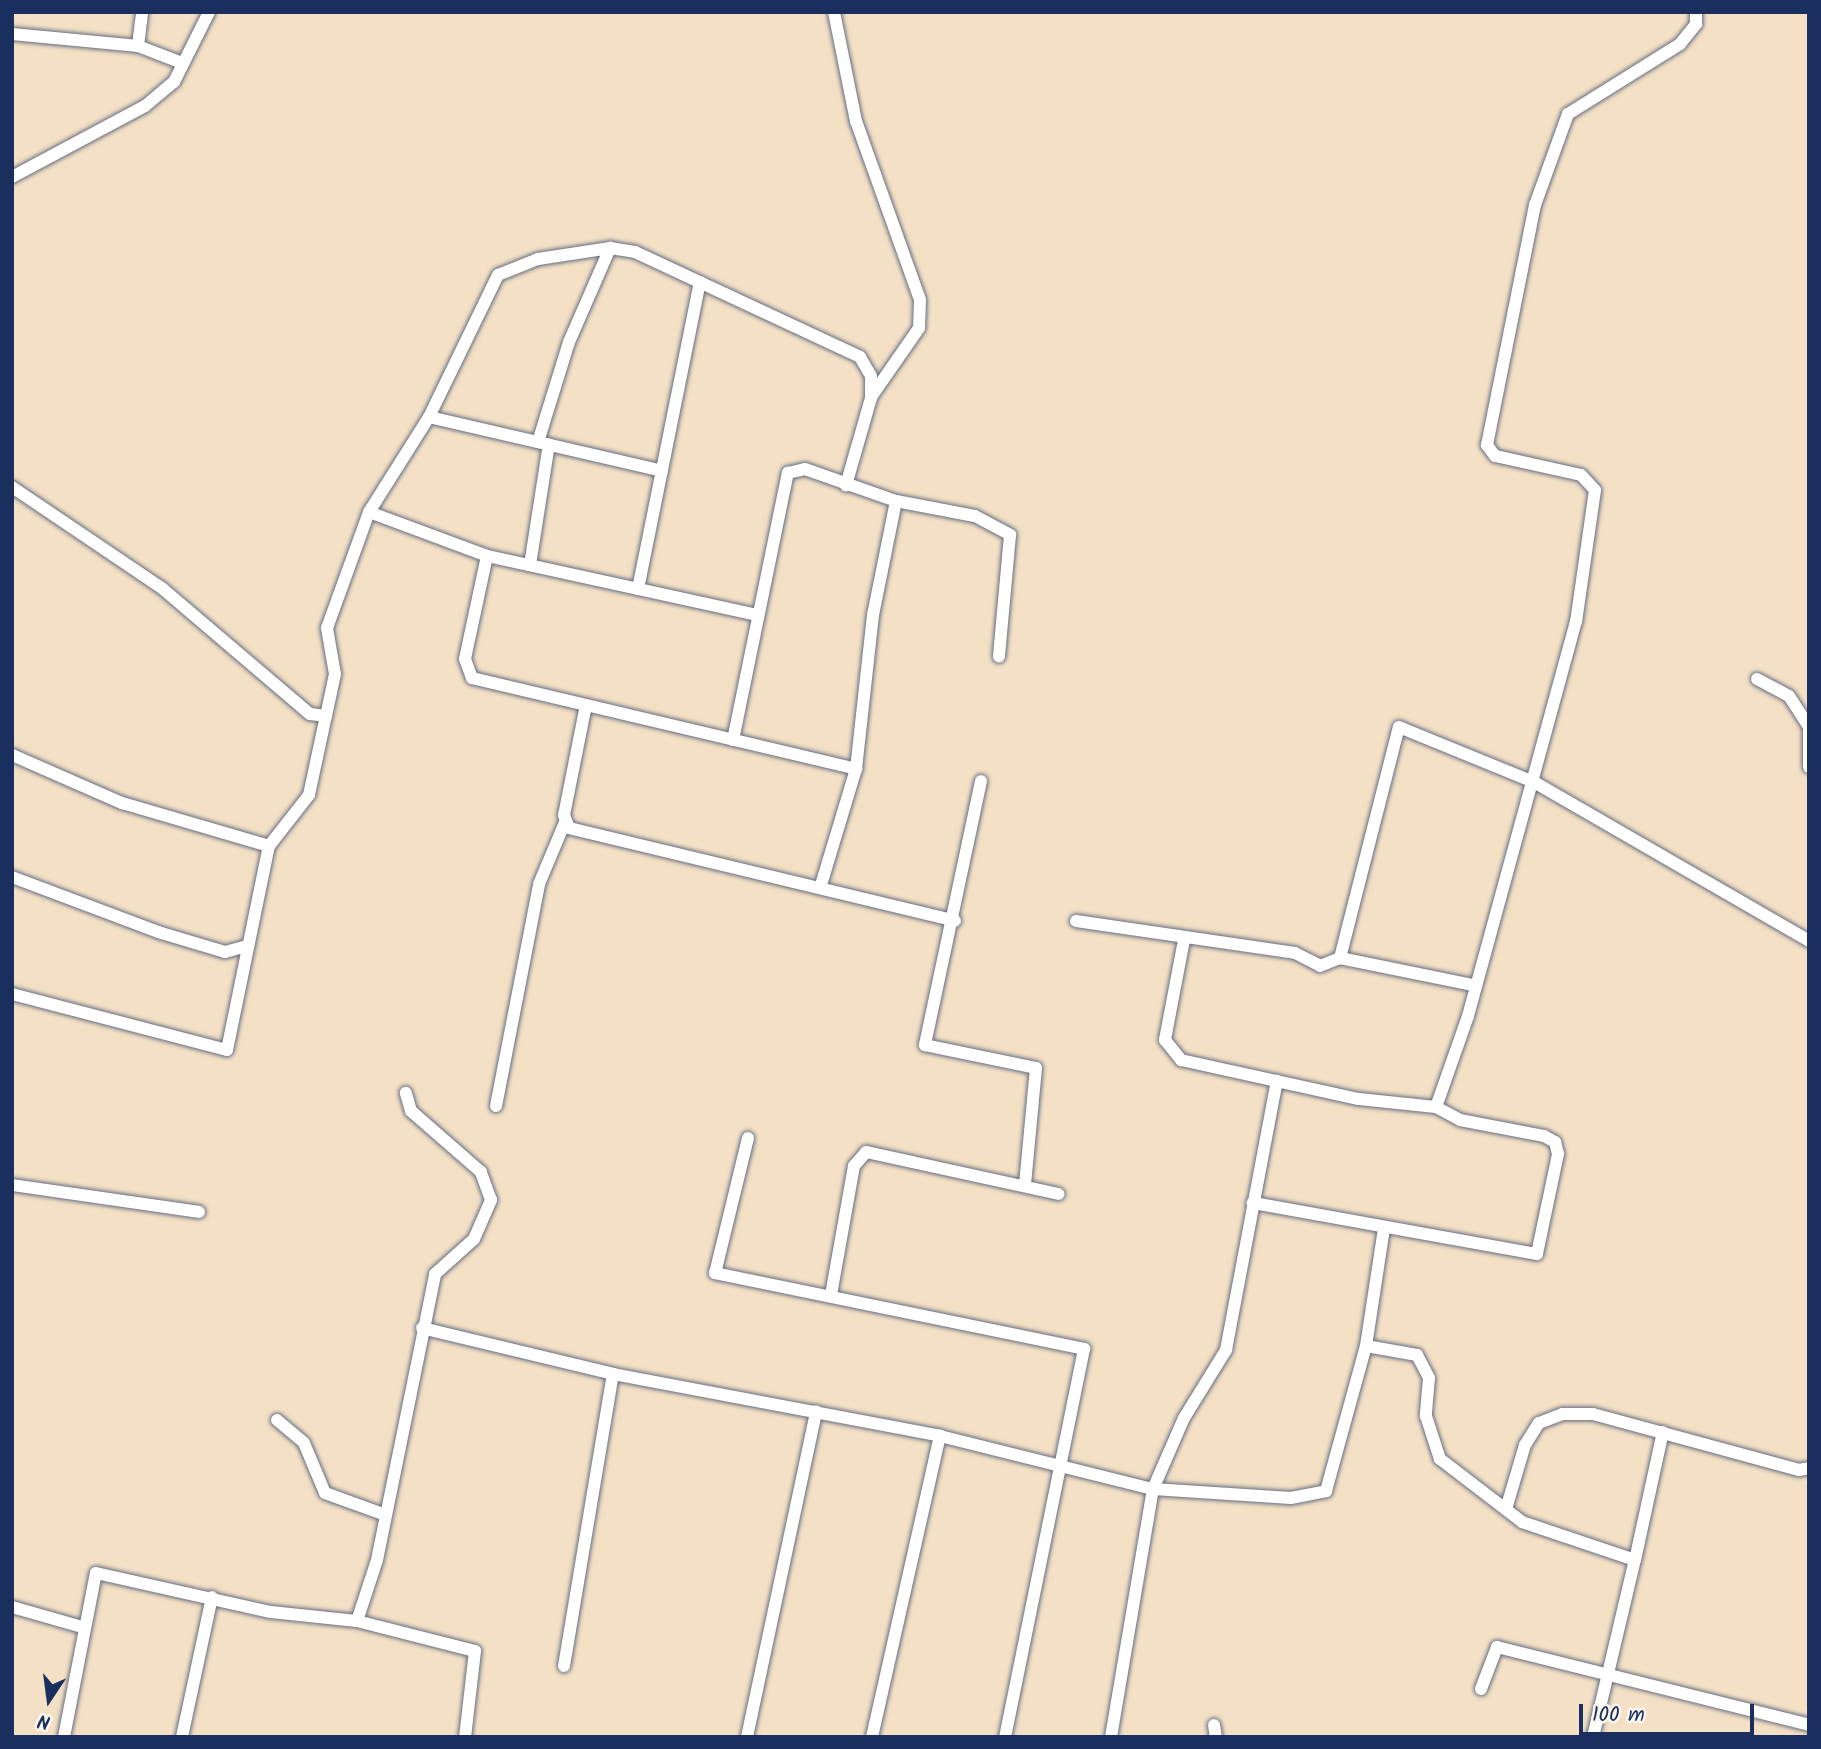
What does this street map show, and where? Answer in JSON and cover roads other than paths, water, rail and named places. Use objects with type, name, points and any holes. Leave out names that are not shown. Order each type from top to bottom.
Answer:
[{"type":"street","points":[[138,46],[142,12]]},
{"type":"street","points":[[12,177],[145,106],[174,82],[209,12]]},
{"type":"street","points":[[834,12],[856,121],[920,300],[919,328],[871,398]]},
{"type":"street","points":[[1436,1107],[1534,782],[1576,622],[1595,490],[1581,475],[1495,456],[1487,445],[1487,421],[1535,205],[1568,114],[1680,44],[1696,24],[1696,12]]},
{"type":"street","points":[[12,34],[138,46],[182,63]]},
{"type":"street","points":[[12,994],[227,1050],[269,846],[309,795],[335,674],[327,628],[369,512],[429,417],[498,275],[538,259],[610,248],[635,252],[860,357],[871,376],[871,398],[846,485]]},
{"type":"street","points":[[530,565],[543,443],[564,355],[610,248]]},
{"type":"street","points":[[638,589],[700,282]]},
{"type":"street","points":[[429,417],[662,471]]},
{"type":"street","points":[[733,740],[788,472],[794,467],[896,501],[975,516],[1010,535],[999,657]]},
{"type":"street","points":[[12,487],[163,589],[310,714],[326,716]]},
{"type":"street","points":[[820,888],[856,769],[873,615],[896,501]]},
{"type":"street","points":[[369,512],[487,556],[758,615]]},
{"type":"street","points":[[487,556],[465,671],[586,705],[856,769]]},
{"type":"street","points":[[1757,679],[1789,696],[1809,727],[1809,767]]},
{"type":"street","points":[[496,1106],[539,884],[565,822],[586,705]]},
{"type":"street","points":[[1340,958],[1399,727],[1534,782],[1808,940]]},
{"type":"street","points":[[12,755],[122,803],[269,846]]},
{"type":"street","points":[[981,781],[955,921],[925,1045],[1036,1068],[1025,1184]]},
{"type":"street","points":[[565,822],[573,830],[955,921]]},
{"type":"street","points":[[12,877],[158,932],[225,952],[248,946]]},
{"type":"street","points":[[1076,921],[1184,940],[1295,953],[1320,966],[1340,958],[1473,985]]},
{"type":"street","points":[[1184,940],[1165,1040],[1181,1060],[1278,1081],[1436,1107],[1460,1120],[1555,1142],[1537,1254],[1253,1203]]},
{"type":"street","points":[[1111,1737],[1153,1489],[1184,1418],[1226,1350],[1278,1081]]},
{"type":"street","points":[[358,1621],[377,1560],[383,1514],[435,1273],[474,1239],[491,1200],[481,1172],[411,1111],[406,1093]]},
{"type":"street","points":[[748,1138],[715,1273],[1084,1349],[1005,1737]]},
{"type":"street","points":[[831,1295],[854,1166],[866,1152],[1025,1184],[1058,1194]]},
{"type":"street","points":[[12,1185],[199,1212]]},
{"type":"street","points":[[422,1328],[613,1374],[940,1436],[1153,1489],[1291,1498],[1326,1491],[1366,1346],[1384,1228]]},
{"type":"street","points":[[1366,1346],[1417,1355],[1429,1378],[1426,1416],[1440,1459],[1522,1522],[1634,1560]]},
{"type":"street","points":[[564,1666],[613,1374]]},
{"type":"street","points":[[747,1737],[816,1411]]},
{"type":"street","points":[[1506,1509],[1525,1445],[1539,1423],[1562,1414],[1593,1414],[1799,1470],[1809,1468]]},
{"type":"street","points":[[277,1420],[304,1443],[325,1493],[383,1514]]},
{"type":"street","points":[[1594,1737],[1663,1432]]},
{"type":"street","points":[[872,1737],[940,1436]]},
{"type":"street","points":[[64,1737],[82,1627],[96,1573],[271,1612],[358,1621],[475,1651],[465,1737]]},
{"type":"street","points":[[182,1737],[212,1597]]},
{"type":"street","points":[[12,1607],[82,1627]]},
{"type":"street","points":[[1480,1689],[1497,1647],[1606,1678],[1809,1726]]}]
